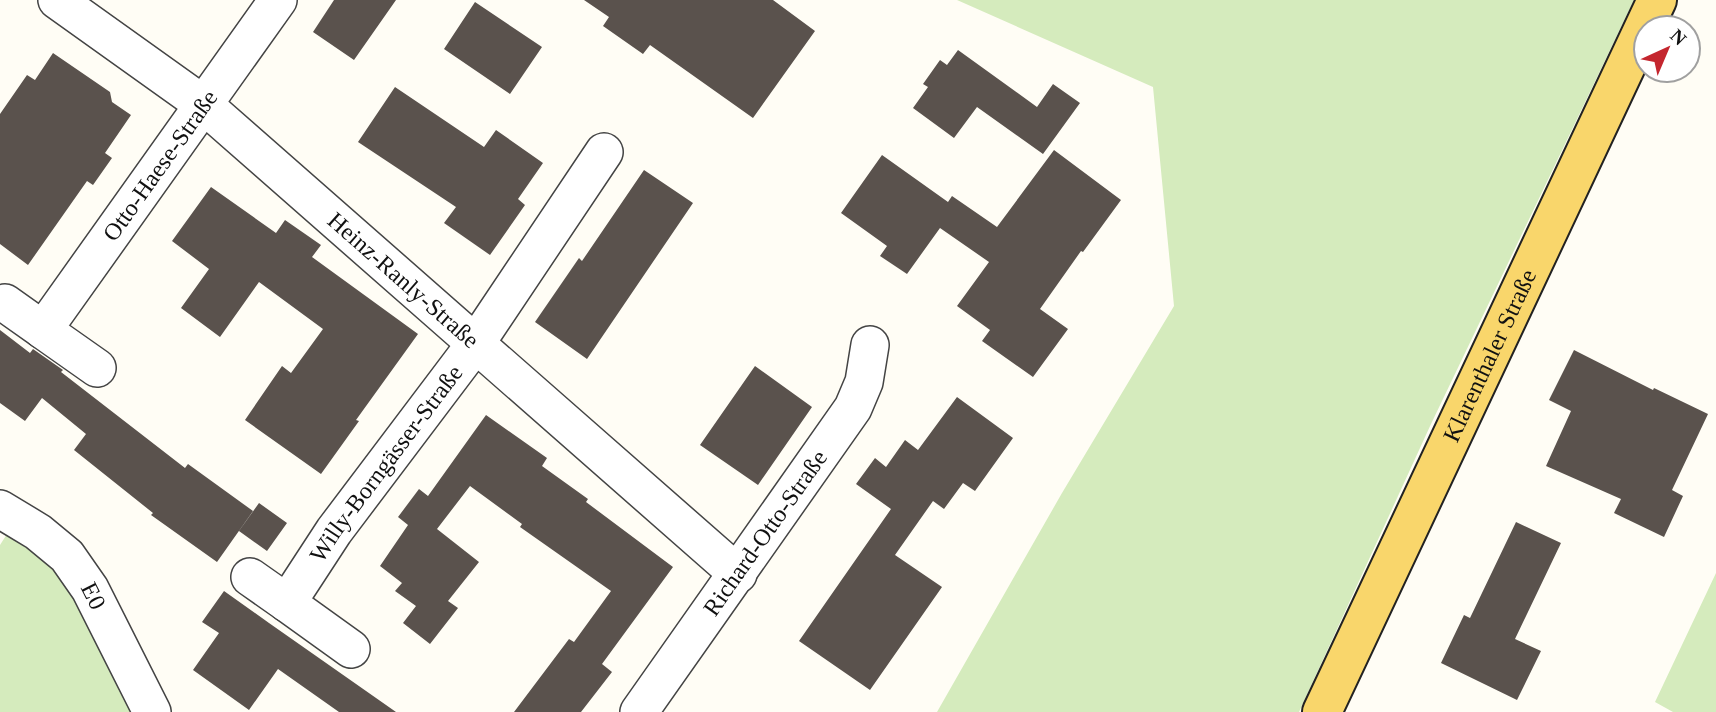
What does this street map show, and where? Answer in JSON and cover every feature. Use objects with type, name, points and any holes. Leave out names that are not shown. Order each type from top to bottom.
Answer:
[{"type":"main road","name":"Klarenthaler Straße","points":[[1322,712],[1657,0]]},
{"type":"street","name":"Heinz-Ranly-Straße","points":[[57,0],[204,105],[738,575]]},
{"type":"street","name":"Otto-Haese-Straße","points":[[43,330],[278,0]]},
{"type":"street","name":"Willy-Borngässer-Straße","points":[[287,603],[334,531],[476,342],[604,152]]},
{"type":"street","points":[[5,303],[97,368]]},
{"type":"street","name":"Richard-Otto-Straße","points":[[639,712],[853,408],[864,382],[870,345]]},
{"type":"street","name":"E0","points":[[0,509],[38,532],[67,556],[90,589],[152,712]]},
{"type":"street","points":[[250,577],[351,649]]},
{"type":"green space","points":[[957,0],[1634,0],[1431,424],[1299,712],[937,712],[1062,493],[1174,306],[1153,87]]},
{"type":"green space","points":[[7,534],[60,568],[135,712],[0,712],[0,545]]},
{"type":"green space","points":[[1716,573],[1716,712],[1673,712],[1655,702]]},
{"type":"building","points":[[334,0],[396,0],[354,60],[313,32]]},
{"type":"building","points":[[584,0],[773,0],[815,31],[753,118],[650,45],[643,54],[603,26],[609,17]]},
{"type":"building","points":[[475,2],[542,47],[510,94],[444,49]]},
{"type":"building","points":[[958,50],[1037,107],[1053,84],[1080,103],[1043,154],[977,107],[954,138],[913,108],[928,87],[923,84],[940,60],[947,65]]},
{"type":"building","points":[[53,53],[110,92],[112,102],[131,115],[105,153],[112,158],[93,185],[87,181],[28,265],[0,244],[0,114],[27,75],[35,80]]},
{"type":"building","points":[[395,87],[484,147],[496,130],[543,163],[518,199],[525,205],[490,255],[444,223],[456,207],[358,142]]},
{"type":"building","points":[[1054,150],[1121,200],[1040,309],[1068,329],[1033,377],[982,341],[990,330],[957,306],[989,262],[940,228],[907,274],[880,256],[887,246],[841,213],[882,155],[948,202],[952,196],[997,227]]},
{"type":"building","points":[[644,170],[693,203],[587,359],[535,322],[579,258],[582,261]]},
{"type":"building","points":[[211,187],[276,233],[285,220],[321,245],[312,257],[418,334],[321,474],[245,420],[282,366],[291,373],[323,329],[259,282],[220,337],[181,308],[209,269],[172,241]]},
{"type":"building","points":[[0,330],[30,353],[33,349],[63,370],[61,372],[185,468],[188,464],[253,511],[217,562],[151,515],[153,513],[74,450],[86,434],[42,398],[25,421],[0,403]]},
{"type":"building","points":[[1574,350],[1708,414],[1672,490],[1683,496],[1664,537],[1614,513],[1621,499],[1546,466],[1571,411],[1549,400]]},
{"type":"building","points":[[755,366],[812,407],[758,485],[700,445]]},
{"type":"building","points":[[957,397],[1013,438],[975,491],[963,483],[944,509],[933,501],[895,555],[942,587],[870,690],[799,641],[891,509],[856,484],[875,458],[886,467],[905,440],[918,450]]},
{"type":"building","points":[[486,415],[547,458],[542,466],[673,567],[602,664],[612,672],[581,712],[514,712],[569,639],[574,642],[611,591],[520,527],[522,524],[470,486],[437,529],[479,562],[448,601],[458,608],[430,644],[403,623],[416,606],[395,591],[402,583],[380,566],[408,525],[398,517],[419,489],[428,496]]},
{"type":"building","points":[[259,503],[287,523],[267,551],[239,531]]},
{"type":"building","points":[[1516,522],[1561,543],[1515,639],[1541,651],[1517,700],[1441,663],[1464,615],[1470,618]]},
{"type":"building","points":[[224,591],[396,712],[339,712],[278,669],[249,710],[193,670],[219,633],[202,622]]}]
